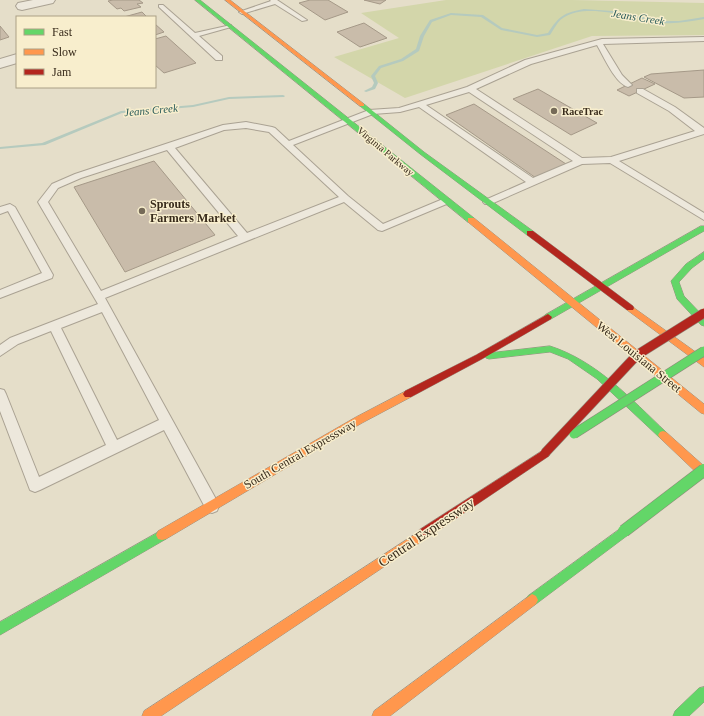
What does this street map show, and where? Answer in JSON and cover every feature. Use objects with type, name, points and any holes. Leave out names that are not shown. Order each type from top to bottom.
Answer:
[{"type":"main road","name":"Virginia Parkway","points":[[197,0],[574,303]]},
{"type":"main road","name":"Virginia Parkway","points":[[227,0],[372,112],[422,153],[704,363]]},
{"type":"main road","name":"South Central Expressway","points":[[0,629],[359,420],[479,357],[704,228]]},
{"type":"main road","points":[[704,255],[689,266],[675,281],[680,297],[704,323]]},
{"type":"main road","name":"West Louisiana Street","points":[[574,303],[704,410]]},
{"type":"main road","points":[[545,453],[637,355],[704,313]]},
{"type":"main road","points":[[379,716],[704,472],[600,376],[571,357],[550,349],[479,357]]},
{"type":"main road","name":"Central Expressway","points":[[149,716],[545,453],[704,351]]},
{"type":"main road","points":[[680,716],[704,693]]},
{"type":"main road","points":[[140,716],[176,698]]},
{"type":"street","points":[[20,2],[49,0]]},
{"type":"street","points":[[20,2],[30,16]]},
{"type":"street","points":[[0,64],[16,58]]},
{"type":"lane","points":[[242,12],[274,1],[304,20]]},
{"type":"lane","points":[[161,6],[219,58]]},
{"type":"lane","points":[[194,35],[229,26]]},
{"type":"lane","points":[[288,144],[372,112],[400,110],[470,89],[528,62],[599,43],[704,39]]},
{"type":"lane","points":[[599,43],[619,76],[628,85]]},
{"type":"lane","points":[[470,89],[580,161]]},
{"type":"lane","points":[[640,91],[672,109],[703,131]]},
{"type":"lane","points":[[420,104],[532,182]]},
{"type":"lane","points":[[212,506],[102,301],[42,202],[55,186],[78,176],[223,128],[246,125],[272,130],[345,198],[382,228],[446,201]]},
{"type":"lane","points":[[488,202],[580,161],[612,160],[703,131]]},
{"type":"lane","points":[[169,147],[245,237]]},
{"type":"lane","points":[[612,160],[704,217]]},
{"type":"lane","points":[[0,351],[14,341],[54,325],[102,301],[245,237],[345,198]]},
{"type":"lane","points":[[0,211],[10,207],[48,275],[0,294]]},
{"type":"lane","points":[[54,325],[114,447]]},
{"type":"lane","points":[[0,394],[35,486],[167,422]]},
{"type":"green space","points":[[446,0],[572,0],[704,3],[704,35],[592,36],[405,98],[334,57],[399,38],[361,13]]},
{"type":"building","points":[[139,0],[143,3],[137,4],[141,7],[124,11],[121,8],[117,9],[108,1]]},
{"type":"building","points":[[310,0],[328,0],[348,12],[325,20],[299,3]]},
{"type":"building","points":[[364,0],[386,0],[380,4]]},
{"type":"building","points":[[142,12],[146,16],[128,16]]},
{"type":"building","points":[[364,23],[387,38],[360,47],[337,32]]},
{"type":"building","points":[[156,25],[164,32],[156,35]]},
{"type":"building","points":[[0,26],[9,37],[0,40]]},
{"type":"building","points":[[166,36],[196,63],[164,73],[156,66],[156,39]]},
{"type":"building","points":[[704,70],[704,97],[684,98],[644,77],[651,74]]},
{"type":"building","points":[[642,78],[655,84],[629,96],[617,90]]},
{"type":"building","name":"RaceTrac","points":[[538,89],[597,123],[571,135],[513,99]]},
{"type":"building","points":[[474,104],[566,164],[536,178],[446,115]]},
{"type":"building","name":"Sprouts Farmers Market","points":[[154,161],[215,235],[125,272],[74,187]]},
{"type":"waterway","name":"Jeans Creek","points":[[366,91],[374,88],[376,83],[373,76],[380,67],[402,60],[418,50],[422,36],[431,21],[451,14],[482,16],[501,29],[537,36],[549,34],[562,17],[572,12],[584,10],[612,12],[664,22],[679,22],[704,18]]},
{"type":"waterway","name":"Jeans Creek","points":[[0,148],[43,144],[121,112],[193,106],[229,98],[283,96]]},
{"type":"traffic: fast","points":[[197,0],[471,220]]},
{"type":"traffic: fast","points":[[362,105],[422,153],[530,233]]},
{"type":"traffic: fast","points":[[548,317],[704,228]]},
{"type":"traffic: fast","points":[[704,255],[689,266],[675,281],[680,297],[704,323]]},
{"type":"traffic: fast","points":[[489,356],[550,349],[571,357],[600,376],[663,435]]},
{"type":"traffic: fast","points":[[574,434],[704,351]]},
{"type":"traffic: fast","points":[[624,531],[704,470]]},
{"type":"traffic: fast","points":[[532,600],[624,531]]},
{"type":"traffic: fast","points":[[0,629],[162,535]]},
{"type":"traffic: fast","points":[[680,716],[704,693]]},
{"type":"traffic: slow","points":[[227,0],[362,105]]},
{"type":"traffic: slow","points":[[471,220],[704,410]]},
{"type":"traffic: slow","points":[[630,308],[704,363]]},
{"type":"traffic: slow","points":[[162,535],[359,420],[408,394]]},
{"type":"traffic: slow","points":[[663,435],[704,473]]},
{"type":"traffic: slow","points":[[149,716],[423,534]]},
{"type":"traffic: slow","points":[[379,716],[532,600]]},
{"type":"traffic: jam","points":[[530,233],[630,308]]},
{"type":"traffic: jam","points":[[545,453],[637,355],[704,313]]},
{"type":"traffic: jam","points":[[408,394],[479,357],[548,317]]},
{"type":"traffic: jam","points":[[423,534],[545,453]]},
{"type":"place","name":"RaceTrac","points":[[554,111]]},
{"type":"place","name":"Sprouts Farmers Market","points":[[142,211]]}]
